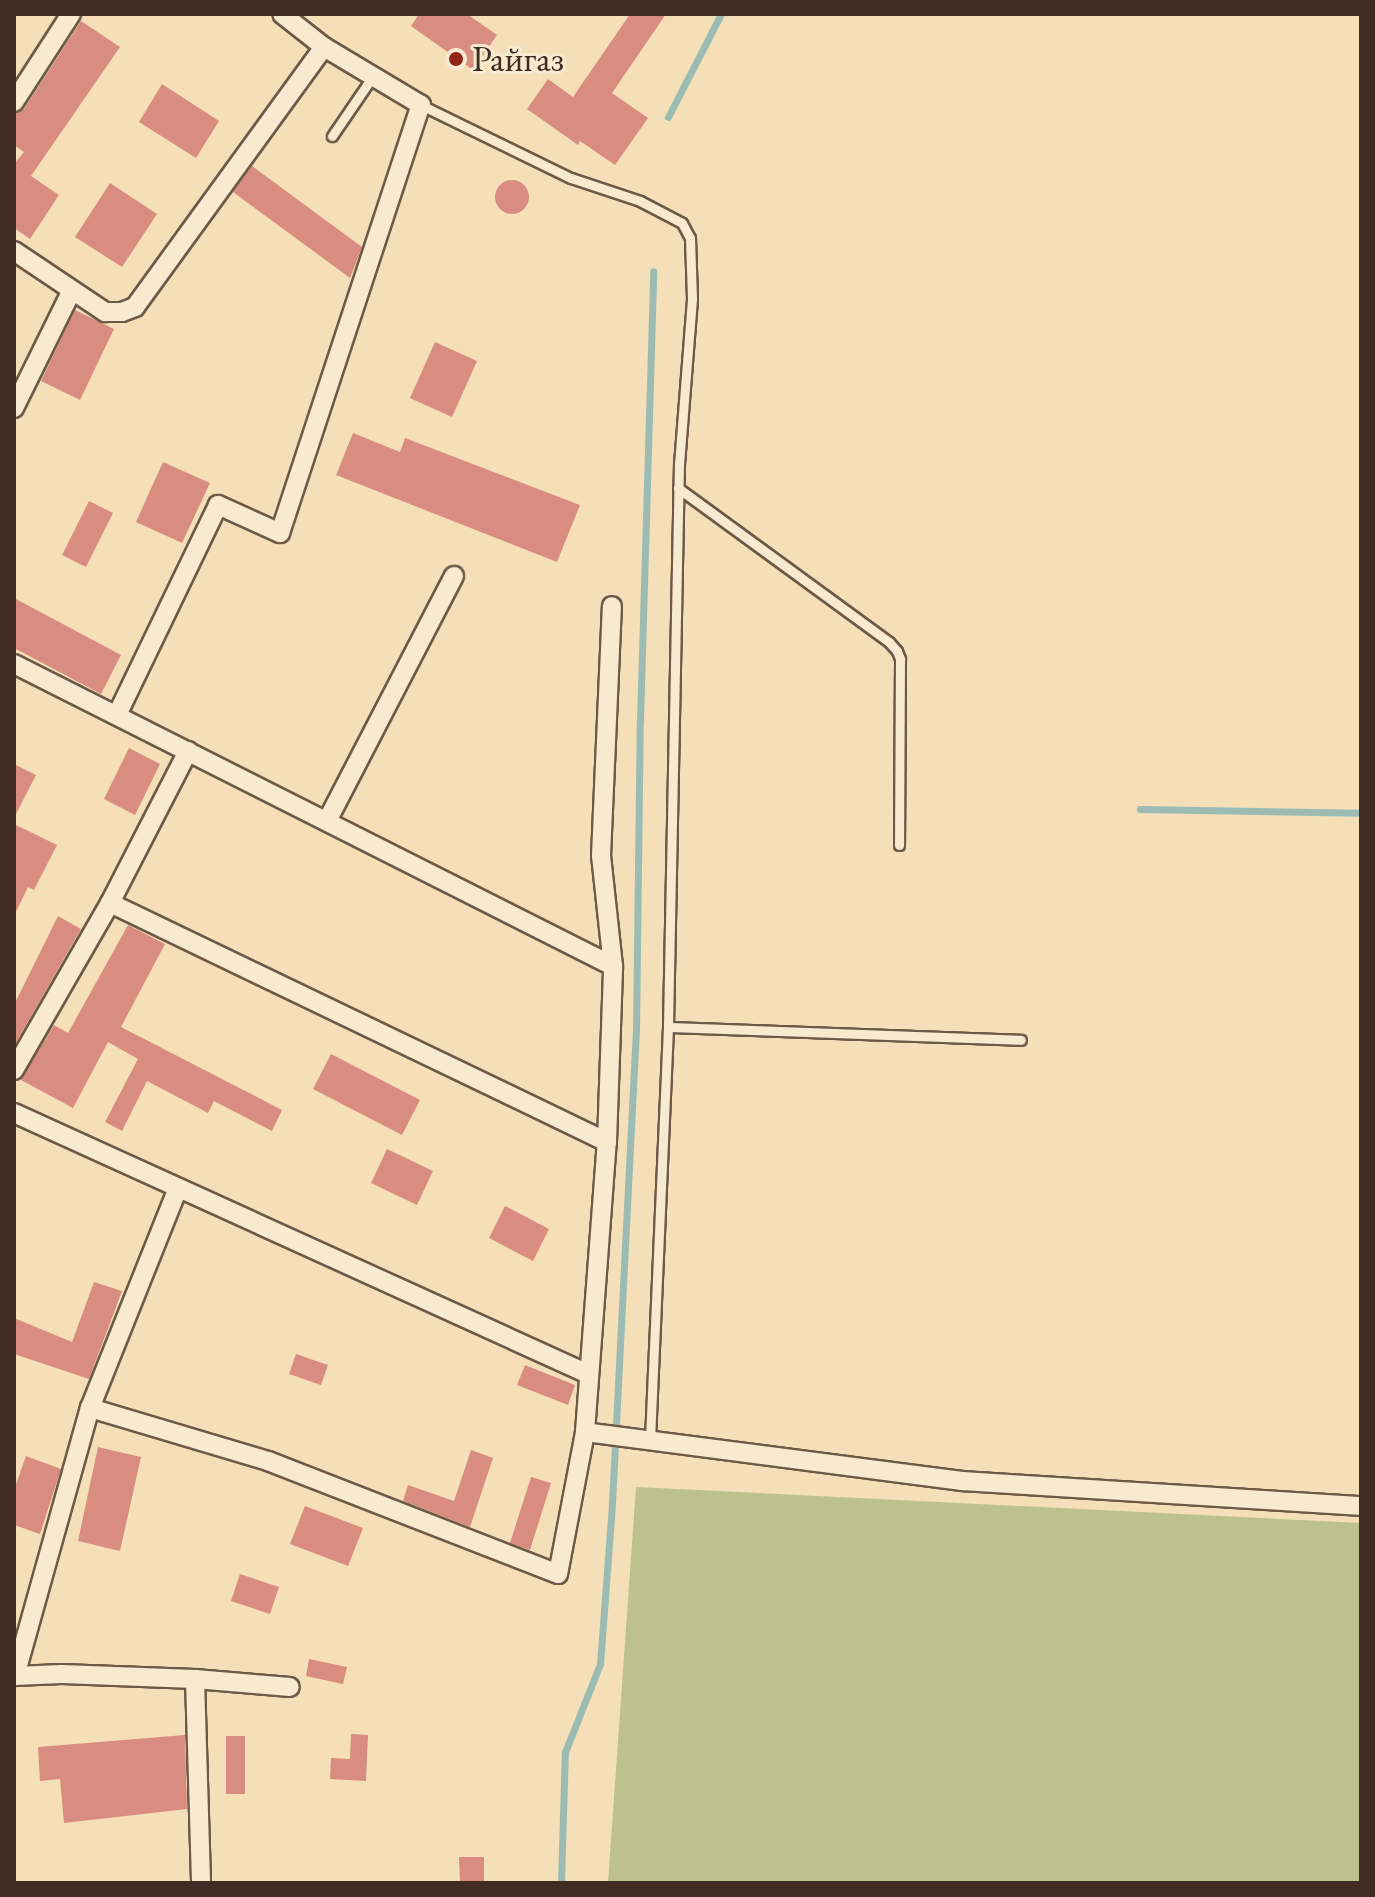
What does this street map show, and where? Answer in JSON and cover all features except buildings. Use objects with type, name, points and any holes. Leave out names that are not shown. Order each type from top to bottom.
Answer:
[{"type":"street","points":[[14,102],[71,14]]},
{"type":"street","points":[[117,715],[218,505],[280,533],[421,105],[324,47],[282,14]]},
{"type":"street","points":[[14,251],[105,312],[122,312],[135,307],[324,47]]},
{"type":"street","points":[[14,408],[71,292]]},
{"type":"street","points":[[327,821],[454,576]]},
{"type":"street","points":[[90,1408],[268,1461],[558,1574],[585,1432],[607,1142],[613,966],[601,856],[612,606]]},
{"type":"street","points":[[14,664],[613,966]]},
{"type":"street","points":[[14,1070],[110,903],[188,751]]},
{"type":"street","points":[[110,903],[607,1142]]},
{"type":"street","points":[[14,1113],[588,1374]]},
{"type":"street","points":[[178,1188],[90,1408],[14,1676],[62,1674],[195,1679],[290,1687]]},
{"type":"street","points":[[585,1432],[963,1481],[1361,1506]]},
{"type":"street","points":[[195,1679],[201,1883]]},
{"type":"lane","points":[[332,136],[373,76]]},
{"type":"lane","points":[[421,105],[571,178],[640,201],[682,223],[690,238],[692,299],[678,488],[668,1027],[650,1441]]},
{"type":"lane","points":[[678,488],[889,642],[897,651],[900,659],[899,845]]},
{"type":"lane","points":[[668,1027],[1021,1040]]},
{"type":"green space","points":[[636,1487],[1361,1523],[1361,1883],[608,1883]]},
{"type":"waterway","points":[[668,117],[721,14]]},
{"type":"waterway","points":[[561,1883],[565,1752],[600,1664],[612,1503],[636,1032],[640,720],[653,271]]},
{"type":"waterway","points":[[1140,809],[1361,813]]},
{"type":"place","name":"Райгаз","points":[[456,59]]}]
